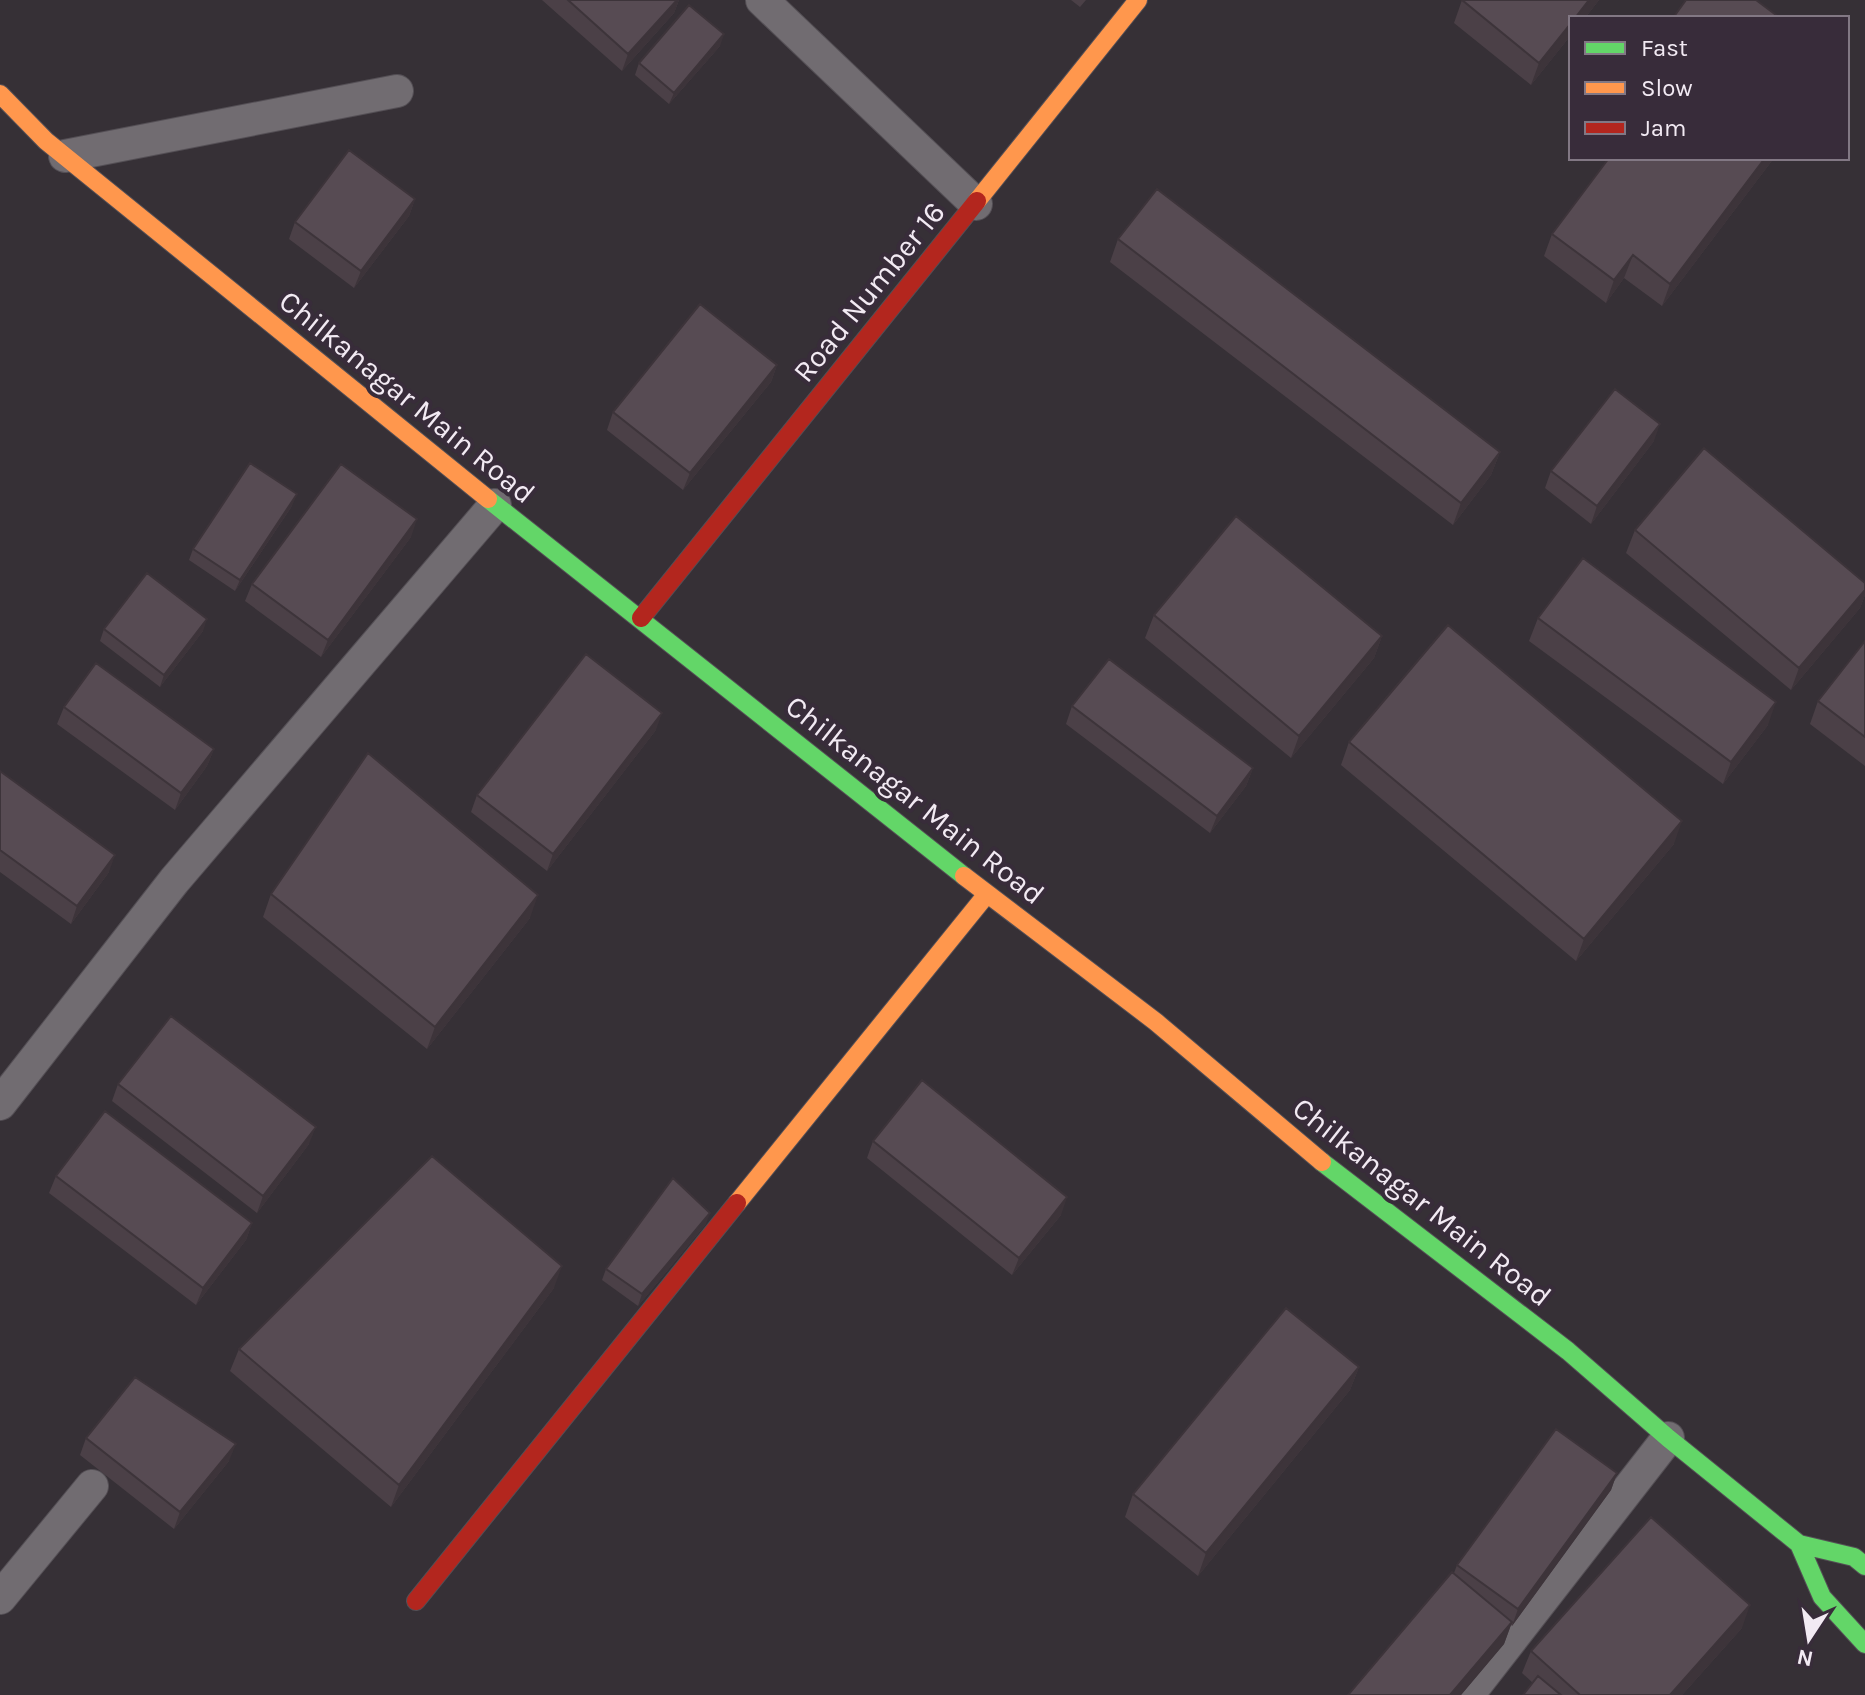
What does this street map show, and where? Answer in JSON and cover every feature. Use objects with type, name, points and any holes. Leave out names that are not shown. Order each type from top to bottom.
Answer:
[{"type":"main road","name":"Road Number 16","points":[[641,618],[1138,0]]},
{"type":"main road","name":"Chilkanagar Main Road","points":[[0,94],[46,141],[495,505],[987,894],[1156,1022],[1319,1160],[1568,1351],[1668,1438],[1799,1544]]},
{"type":"main road","points":[[416,1601],[987,894]]},
{"type":"main road","points":[[1799,1544],[1854,1557],[1865,1566]]},
{"type":"main road","points":[[1799,1544],[1822,1597],[1865,1644]]},
{"type":"street","points":[[762,0],[976,204]]},
{"type":"street","points":[[65,156],[397,91]]},
{"type":"street","points":[[0,1104],[174,881],[495,505]]},
{"type":"street","points":[[1468,1695],[1668,1438]]},
{"type":"street","points":[[0,1598],[92,1486]]},
{"type":"building","points":[[568,0],[677,0],[628,54]]},
{"type":"building","points":[[1462,0],[1589,0],[1577,16],[1569,16],[1569,26],[1539,63]]},
{"type":"building","points":[[1686,0],[1756,0],[1777,16],[1674,16]]},
{"type":"building","points":[[689,5],[724,34],[674,93],[639,63]]},
{"type":"building","points":[[349,150],[415,199],[361,271],[295,222]]},
{"type":"building","points":[[1608,160],[1763,160],[1670,284],[1633,255],[1614,280],[1552,234]]},
{"type":"building","points":[[1157,189],[1500,452],[1461,503],[1118,239]]},
{"type":"building","points":[[700,304],[777,365],[690,473],[613,412]]},
{"type":"building","points":[[1615,389],[1660,424],[1597,506],[1551,471]]},
{"type":"building","points":[[1704,448],[1865,583],[1865,590],[1799,668],[1635,530]]},
{"type":"building","points":[[250,463],[297,494],[240,580],[193,549]]},
{"type":"building","points":[[341,464],[417,519],[328,640],[252,584]]},
{"type":"building","points":[[1236,516],[1382,636],[1299,736],[1154,615]]},
{"type":"building","points":[[1583,558],[1776,702],[1731,762],[1538,618]]},
{"type":"building","points":[[147,573],[207,619],[164,675],[104,629]]},
{"type":"building","points":[[1448,625],[1682,821],[1584,939],[1349,742]]},
{"type":"building","points":[[1865,641],[1865,737],[1818,701]]},
{"type":"building","points":[[586,654],[662,713],[553,854],[477,795]]},
{"type":"building","points":[[1109,659],[1253,768],[1217,816],[1072,706]]},
{"type":"building","points":[[96,663],[214,749],[181,793],[64,707]]},
{"type":"building","points":[[368,753],[538,895],[435,1027],[271,894]]},
{"type":"building","points":[[0,771],[115,855],[77,906],[0,850]]},
{"type":"building","points":[[171,1016],[316,1127],[263,1196],[118,1084]]},
{"type":"building","points":[[922,1080],[1067,1197],[1019,1258],[873,1141]]},
{"type":"building","points":[[105,1111],[252,1223],[203,1288],[56,1176]]},
{"type":"building","points":[[432,1156],[562,1266],[399,1485],[239,1349]]},
{"type":"building","points":[[673,1178],[710,1213],[642,1294],[606,1269]]},
{"type":"building","points":[[1286,1308],[1359,1367],[1206,1553],[1133,1494]]},
{"type":"building","points":[[135,1377],[236,1444],[180,1512],[86,1438]]},
{"type":"building","points":[[1556,1429],[1617,1473],[1518,1609],[1457,1565]]},
{"type":"building","points":[[1651,1517],[1750,1605],[1670,1695],[1580,1695],[1531,1651]]},
{"type":"building","points":[[1452,1572],[1512,1622],[1450,1695],[1348,1695]]},
{"type":"building","points":[[1538,1676],[1561,1695],[1523,1695]]},
{"type":"traffic: fast","points":[[488,499],[964,876]]},
{"type":"traffic: fast","points":[[1322,1162],[1568,1351],[1668,1438],[1799,1544],[1854,1557],[1865,1566]]},
{"type":"traffic: fast","points":[[1799,1544],[1822,1597],[1865,1644]]},
{"type":"traffic: slow","points":[[977,201],[1138,0]]},
{"type":"traffic: slow","points":[[0,94],[46,141],[488,499]]},
{"type":"traffic: slow","points":[[964,876],[1156,1022],[1322,1162]]},
{"type":"traffic: slow","points":[[737,1203],[987,894]]},
{"type":"traffic: jam","points":[[641,618],[977,201]]},
{"type":"traffic: jam","points":[[416,1601],[737,1203]]}]
